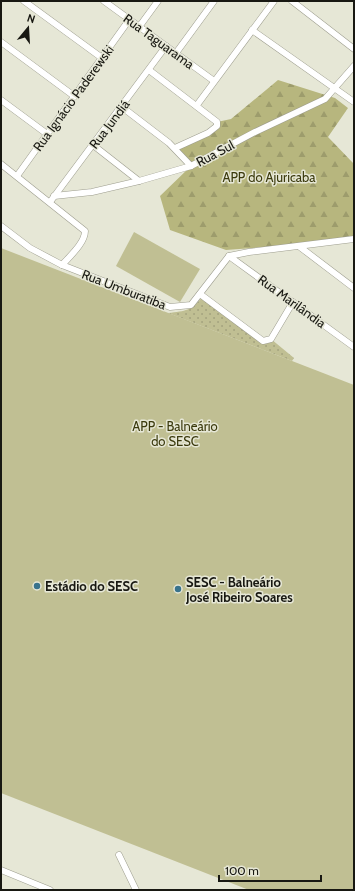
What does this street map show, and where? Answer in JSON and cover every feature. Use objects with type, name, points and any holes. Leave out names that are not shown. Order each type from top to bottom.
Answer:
[{"type":"street","points":[[24,1],[102,58]]},
{"type":"street","name":"Rua Taguarama","points":[[104,1],[214,81]]},
{"type":"street","points":[[139,27],[158,1]]},
{"type":"street","points":[[176,53],[214,1]]},
{"type":"street","points":[[197,105],[274,1]]},
{"type":"street","points":[[292,1],[354,49]]},
{"type":"street","name":"Rua Ignácio Paderewski","points":[[17,176],[130,20]]},
{"type":"street","points":[[252,30],[354,102]]},
{"type":"street","points":[[1,42],[74,96]]},
{"type":"street","name":"Rua Jundiá","points":[[50,202],[166,46]]},
{"type":"street","name":"Rua Sul","points":[[54,196],[92,192],[139,181],[191,166],[255,132],[318,104],[335,90],[354,66]]},
{"type":"street","points":[[149,70],[197,105],[217,122],[217,126],[208,133],[175,148]]},
{"type":"street","points":[[1,100],[47,134]]},
{"type":"street","points":[[122,107],[175,148],[191,166]]},
{"type":"street","points":[[93,145],[139,181]]},
{"type":"street","points":[[1,164],[85,231],[79,246],[62,265]]},
{"type":"street","name":"Rua Umburatiba","points":[[1,226],[30,248],[62,265],[170,307],[191,305],[229,256]]},
{"type":"street","points":[[229,256],[249,252],[300,247],[354,239]]},
{"type":"street","points":[[300,247],[354,288]]},
{"type":"street","name":"Rua Marilândia","points":[[229,256],[354,347]]},
{"type":"street","points":[[200,294],[263,341],[271,339],[293,302]]},
{"type":"street","points":[[119,855],[136,890]]},
{"type":"street","points":[[1,870],[50,890]]},
{"type":"green space","name":"APP do Ajuricaba","points":[[278,80],[335,98],[348,108],[328,137],[354,164],[354,240],[226,250],[170,230],[160,196],[191,166],[175,148],[208,133],[217,122],[231,119]]},
{"type":"green space","points":[[134,232],[200,269],[180,302],[116,266]]},
{"type":"green space","name":"SESC - Balneário José Ribeiro Soares","points":[[1,248],[354,385],[354,890],[249,890],[1,793]]},
{"type":"green space","points":[[203,296],[263,341],[271,339],[294,358],[292,361],[168,313],[188,309],[195,305]]},
{"type":"place","name":"Estádio do SESC","points":[[37,586]]},
{"type":"place","name":"SESC - Balneário José Ribeiro Soares","points":[[178,589]]},
{"type":"park label","name":"APP - Balneário do SESC","points":[[175,434]]}]
